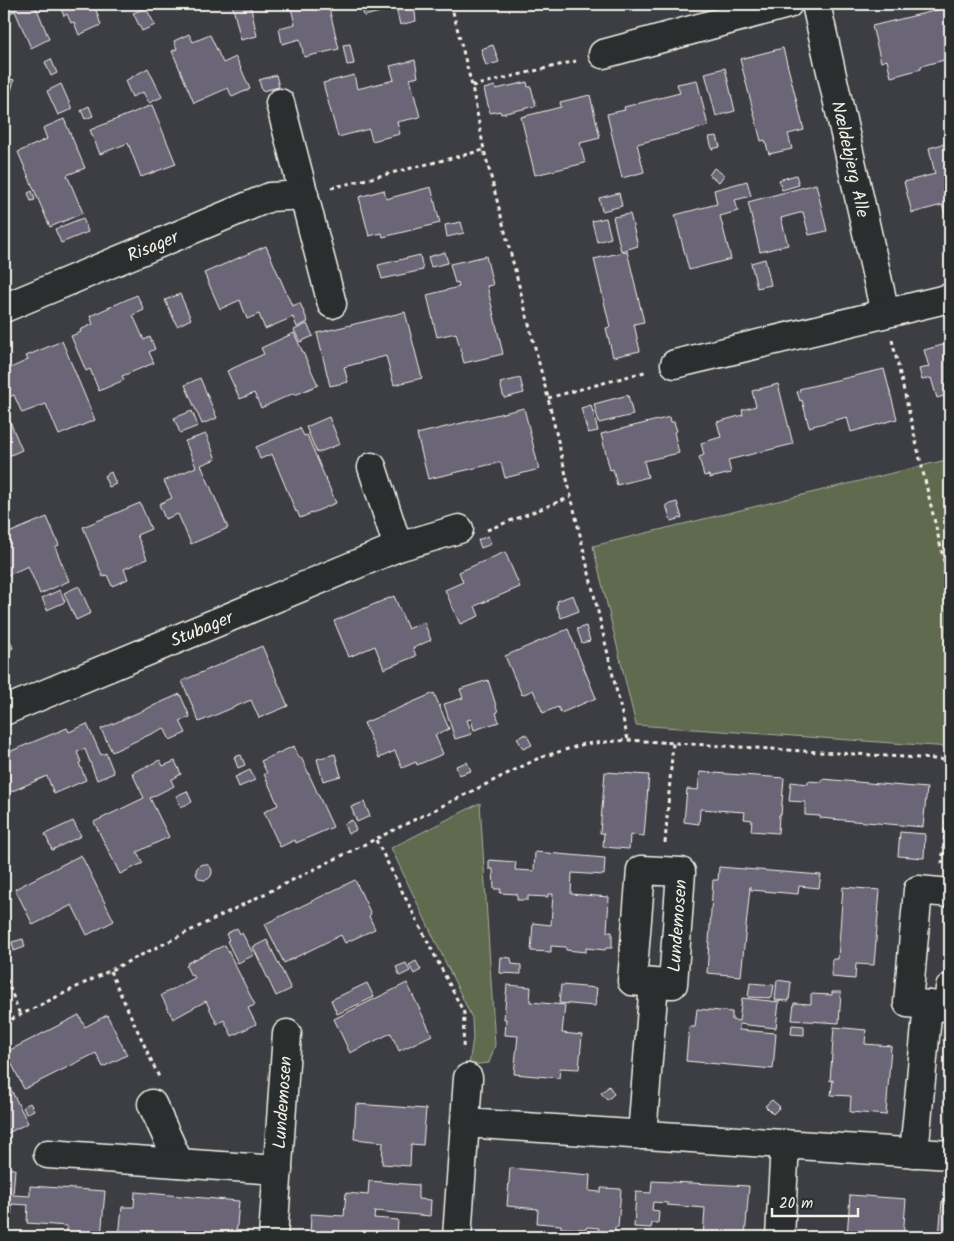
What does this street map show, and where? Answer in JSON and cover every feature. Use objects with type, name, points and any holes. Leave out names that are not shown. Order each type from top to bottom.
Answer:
[{"type":"street","points":[[603,54],[788,4]]},
{"type":"street","name":"Nældebjerg Alle","points":[[816,4],[885,313]]},
{"type":"street","points":[[280,103],[332,304]]},
{"type":"street","name":"Risager","points":[[4,308],[270,197],[304,195]]},
{"type":"street","points":[[675,364],[950,298]]},
{"type":"street","points":[[372,468],[398,547]]},
{"type":"street","name":"Stubager","points":[[4,711],[398,547],[459,529]]},
{"type":"street","name":"Lundemosen","points":[[641,870],[681,872],[672,984],[654,983],[632,981],[641,870]]},
{"type":"street","points":[[944,893],[918,890],[908,1003],[948,1007],[950,988]]},
{"type":"street","name":"Lundemosen","points":[[642,1134],[654,983]]},
{"type":"street","points":[[914,1153],[928,1005]]},
{"type":"street","name":"Lundemosen","points":[[273,1237],[287,1034]]},
{"type":"street","points":[[457,1237],[468,1078]]},
{"type":"street","points":[[152,1104],[179,1163]]},
{"type":"street","points":[[465,1122],[950,1155]]},
{"type":"street","points":[[780,1237],[785,1144]]},
{"type":"street","name":"Lundemosen","points":[[48,1154],[278,1170]]},
{"type":"path","points":[[451,4],[472,86],[484,150],[548,398],[628,740]]},
{"type":"path","points":[[472,86],[603,54]]},
{"type":"path","points":[[304,195],[484,150]]},
{"type":"path","points":[[885,313],[944,561],[950,578]]},
{"type":"path","points":[[548,398],[675,364]]},
{"type":"path","points":[[459,529],[473,536],[571,497]]},
{"type":"path","points":[[4,1023],[539,758],[584,744],[628,740],[950,760]]},
{"type":"path","points":[[663,871],[673,743]]},
{"type":"path","points":[[944,893],[950,778]]},
{"type":"path","points":[[376,840],[464,1012],[462,1063],[468,1078]]},
{"type":"path","points":[[110,971],[163,1085],[152,1104]]},
{"type":"path","points":[[4,972],[20,1015]]},
{"type":"green space","points":[[950,459],[950,747],[636,725],[593,546]]},
{"type":"green space","points":[[480,803],[495,1045],[489,1063],[469,1065],[473,1038],[472,1018],[391,848]]},
{"type":"building","points":[[4,4],[35,4],[49,39],[31,48],[15,11],[4,16]]},
{"type":"building","points":[[59,4],[94,4],[101,25],[79,35],[74,22],[71,23],[67,14],[64,16]]},
{"type":"building","points":[[232,4],[250,4],[257,36],[241,40]]},
{"type":"building","points":[[290,4],[328,4],[339,49],[304,57],[300,39],[282,44],[279,28],[295,24]]},
{"type":"building","points":[[361,4],[414,4],[416,21],[400,25],[396,8],[364,16]]},
{"type":"building","points":[[950,7],[950,67],[946,68],[944,60],[921,66],[921,69],[891,77],[887,60],[881,62],[872,26]]},
{"type":"building","points":[[146,8],[155,25],[142,31],[133,13]]},
{"type":"building","points":[[189,34],[193,42],[210,35],[223,63],[236,57],[250,89],[232,97],[228,88],[194,103],[172,51],[177,49],[174,41]]},
{"type":"building","points":[[350,44],[354,64],[347,65],[343,45]]},
{"type":"building","points":[[493,45],[499,62],[486,66],[481,49]]},
{"type":"building","points":[[783,48],[804,130],[788,134],[792,149],[769,154],[765,140],[761,141],[740,59]]},
{"type":"building","points":[[51,59],[57,73],[51,76],[45,62]]},
{"type":"building","points":[[415,60],[418,77],[410,79],[420,117],[397,122],[400,134],[372,141],[369,129],[338,137],[323,83],[354,75],[357,89],[394,80],[390,66]]},
{"type":"building","points":[[148,68],[162,97],[149,103],[143,92],[132,97],[125,81]]},
{"type":"building","points":[[725,68],[735,111],[716,116],[705,73]]},
{"type":"building","points":[[276,75],[279,87],[262,91],[259,80]]},
{"type":"building","points":[[4,77],[14,80],[10,95],[4,93]]},
{"type":"building","points":[[697,80],[708,126],[637,144],[644,172],[622,178],[607,114],[625,110],[624,107],[680,93],[677,84]]},
{"type":"building","points":[[527,82],[528,87],[531,87],[536,106],[501,114],[500,111],[490,113],[484,89],[495,86],[496,89]]},
{"type":"building","points":[[61,84],[72,109],[58,115],[47,91]]},
{"type":"building","points":[[590,95],[600,138],[580,143],[585,163],[535,175],[521,117],[561,107],[560,102]]},
{"type":"building","points":[[152,105],[176,164],[141,177],[128,143],[100,154],[90,130]]},
{"type":"building","points":[[89,106],[93,116],[85,119],[81,110]]},
{"type":"building","points":[[64,119],[85,168],[67,175],[83,213],[50,227],[18,152],[47,139],[43,128]]},
{"type":"building","points":[[717,136],[720,147],[712,149],[709,137]]},
{"type":"building","points":[[950,142],[950,228],[942,205],[912,213],[904,182],[935,174],[929,148]]},
{"type":"building","points":[[714,168],[724,175],[719,182],[709,175]]},
{"type":"building","points":[[796,175],[799,185],[782,190],[779,180]]},
{"type":"building","points":[[747,181],[751,196],[735,200],[738,211],[720,216],[731,259],[689,270],[675,215],[717,204],[714,190]]},
{"type":"building","points":[[816,184],[827,231],[809,235],[803,212],[781,218],[788,245],[760,252],[748,202]]},
{"type":"building","points":[[431,187],[440,223],[383,237],[382,233],[369,236],[359,197],[384,190],[386,199]]},
{"type":"building","points":[[32,191],[35,200],[31,201],[28,193]]},
{"type":"building","points":[[619,193],[622,206],[602,211],[599,198]]},
{"type":"building","points":[[4,211],[10,226],[4,228]]},
{"type":"building","points":[[630,214],[638,246],[621,251],[613,217]]},
{"type":"building","points":[[83,218],[88,232],[61,243],[55,229]]},
{"type":"building","points":[[606,218],[611,238],[597,242],[592,221]]},
{"type":"building","points":[[461,222],[464,233],[447,237],[445,225]]},
{"type":"building","points":[[266,246],[292,306],[300,303],[308,322],[297,327],[293,317],[265,329],[259,314],[247,319],[240,300],[220,309],[204,273]]},
{"type":"building","points":[[627,251],[644,322],[634,324],[640,351],[613,357],[606,328],[610,327],[594,259]]},
{"type":"building","points":[[445,252],[448,263],[431,267],[428,257]]},
{"type":"building","points":[[420,255],[423,270],[382,279],[378,265]]},
{"type":"building","points":[[486,256],[493,285],[487,286],[503,354],[464,363],[456,333],[437,337],[427,295],[459,287],[458,282],[455,283],[450,264]]},
{"type":"building","points":[[765,259],[771,285],[757,288],[751,263]]},
{"type":"building","points":[[180,294],[191,319],[177,326],[165,300]]},
{"type":"building","points":[[137,295],[144,310],[133,315],[144,340],[150,337],[155,349],[149,352],[154,363],[122,376],[124,380],[99,391],[90,369],[86,371],[71,336],[93,324],[90,316]]},
{"type":"building","points":[[405,312],[422,378],[394,385],[386,356],[344,367],[348,382],[330,386],[317,333]]},
{"type":"building","points":[[307,324],[313,336],[300,342],[294,330]]},
{"type":"building","points":[[294,333],[318,385],[295,395],[294,393],[261,408],[254,393],[240,399],[227,371],[264,354],[261,348]]},
{"type":"building","points":[[62,341],[95,420],[59,435],[46,404],[22,413],[14,395],[6,398],[4,392],[4,371],[28,360],[26,356]]},
{"type":"building","points":[[950,343],[950,394],[937,398],[931,378],[922,380],[919,369],[929,367],[924,350]]},
{"type":"building","points":[[884,369],[897,419],[851,432],[847,417],[809,427],[802,400],[800,401],[797,392],[800,391],[799,389]]},
{"type":"building","points":[[200,378],[217,418],[202,424],[185,385]]},
{"type":"building","points":[[520,378],[524,393],[504,398],[500,383]]},
{"type":"building","points":[[778,384],[793,444],[728,460],[731,473],[710,478],[709,475],[704,476],[699,457],[704,455],[701,443],[721,437],[717,422],[743,415],[742,410],[756,406],[752,391]]},
{"type":"building","points":[[628,395],[633,415],[599,423],[594,404]]},
{"type":"building","points":[[591,405],[598,431],[588,433],[581,408]]},
{"type":"building","points":[[524,408],[539,469],[505,478],[501,462],[428,479],[417,434]]},
{"type":"building","points":[[192,411],[198,426],[180,433],[174,418]]},
{"type":"building","points":[[8,417],[22,450],[4,458],[4,419]]},
{"type":"building","points":[[329,417],[340,444],[317,453],[306,427]]},
{"type":"building","points":[[670,417],[677,431],[674,432],[679,453],[644,461],[648,477],[617,485],[613,469],[610,470],[601,434]]},
{"type":"building","points":[[300,428],[304,436],[307,435],[336,503],[300,518],[272,454],[260,459],[256,447]]},
{"type":"building","points":[[206,434],[216,459],[201,465],[228,528],[191,544],[178,514],[165,519],[159,504],[172,498],[164,481],[196,467],[185,441]]},
{"type":"building","points":[[111,472],[116,484],[109,487],[104,476]]},
{"type":"building","points":[[677,502],[682,518],[671,521],[666,505]]},
{"type":"building","points":[[140,503],[151,529],[137,535],[147,559],[124,569],[128,579],[112,586],[107,575],[103,577],[83,527]]},
{"type":"building","points":[[47,517],[59,545],[55,547],[69,581],[40,594],[28,566],[4,577],[4,535]]},
{"type":"building","points":[[488,536],[491,544],[481,548],[478,540]]},
{"type":"building","points":[[505,552],[520,587],[475,606],[479,616],[460,624],[445,590],[463,582],[459,572]]},
{"type":"building","points":[[79,586],[91,613],[76,620],[64,593]]},
{"type":"building","points":[[60,590],[65,602],[47,610],[42,598]]},
{"type":"building","points":[[573,595],[579,611],[561,618],[556,605],[558,604],[557,601]]},
{"type":"building","points":[[394,596],[408,629],[424,622],[431,640],[413,648],[416,656],[384,669],[375,646],[349,657],[334,621]]},
{"type":"building","points":[[586,626],[590,641],[582,643],[577,629]]},
{"type":"building","points":[[4,627],[13,648],[4,653]]},
{"type":"building","points":[[568,629],[596,698],[561,713],[558,707],[543,713],[533,690],[522,695],[505,656]]},
{"type":"building","points":[[262,646],[288,706],[259,718],[251,700],[199,722],[182,681]]},
{"type":"building","points":[[488,680],[498,712],[496,713],[499,722],[474,730],[471,719],[467,720],[472,734],[455,739],[444,704],[463,698],[460,689]]},
{"type":"building","points":[[434,693],[449,729],[435,735],[443,754],[417,765],[416,762],[402,768],[395,751],[379,758],[364,723]]},
{"type":"building","points":[[180,694],[190,717],[180,721],[186,733],[170,740],[164,728],[112,752],[101,729]]},
{"type":"building","points":[[87,724],[101,755],[106,753],[114,773],[97,780],[85,749],[77,752],[86,780],[54,794],[47,776],[10,792],[4,776],[4,754],[67,728],[69,732]]},
{"type":"building","points":[[526,734],[532,745],[523,749],[517,738]]},
{"type":"building","points":[[294,746],[299,758],[301,757],[333,827],[296,843],[295,840],[280,847],[264,812],[278,805],[264,774],[267,773],[261,761]]},
{"type":"building","points":[[335,754],[341,776],[323,781],[317,759]]},
{"type":"building","points":[[241,755],[245,765],[238,768],[234,757]]},
{"type":"building","points":[[160,760],[163,766],[175,761],[181,774],[171,780],[174,786],[150,798],[169,837],[137,852],[143,863],[120,874],[94,822],[144,798],[132,773]]},
{"type":"building","points":[[467,762],[471,771],[459,775],[456,766]]},
{"type":"building","points":[[250,770],[255,780],[239,787],[235,777]]},
{"type":"building","points":[[605,772],[649,775],[644,836],[630,835],[629,849],[603,847],[604,833],[600,833]]},
{"type":"building","points":[[700,772],[784,778],[778,833],[751,831],[752,820],[744,819],[745,812],[700,809],[699,824],[684,822],[687,789],[698,790]]},
{"type":"building","points":[[822,779],[927,788],[923,827],[805,815],[805,802],[789,801],[791,782],[808,784],[808,781],[822,782]]},
{"type":"building","points":[[187,791],[192,802],[181,807],[176,796]]},
{"type":"building","points":[[364,802],[370,816],[357,822],[351,807]]},
{"type":"building","points":[[352,820],[356,830],[348,834],[344,824]]},
{"type":"building","points":[[73,821],[81,836],[52,850],[45,834]]},
{"type":"building","points":[[900,832],[925,834],[924,858],[898,856]]},
{"type":"building","points":[[535,852],[605,858],[604,875],[572,873],[571,894],[609,897],[607,932],[612,932],[612,948],[606,948],[605,950],[586,948],[586,952],[566,950],[566,947],[551,946],[551,952],[531,951],[533,923],[551,925],[553,894],[548,894],[548,897],[528,896],[528,900],[517,900],[517,894],[500,893],[501,889],[494,889],[493,869],[489,869],[489,860],[516,862],[515,870],[534,871]]},
{"type":"building","points":[[81,855],[114,921],[87,935],[72,905],[33,925],[15,889]]},
{"type":"building","points":[[204,864],[212,872],[204,880],[196,872]]},
{"type":"building","points":[[719,867],[821,875],[819,888],[799,886],[798,894],[751,890],[750,887],[741,976],[707,973],[713,880],[718,880]]},
{"type":"building","points":[[355,880],[371,914],[369,916],[375,929],[345,943],[341,935],[284,963],[265,924]]},
{"type":"building","points":[[843,887],[880,890],[874,965],[856,964],[855,979],[831,977],[832,959],[838,959]]},
{"type":"building","points":[[237,928],[240,934],[242,933],[254,955],[238,963],[227,941],[229,940],[226,934]]},
{"type":"building","points":[[23,939],[25,947],[14,951],[12,942]]},
{"type":"building","points":[[267,940],[291,989],[276,996],[253,947]]},
{"type":"building","points":[[225,945],[255,1005],[248,1008],[256,1024],[232,1036],[224,1020],[217,1024],[206,1001],[173,1019],[161,995],[195,978],[193,975],[191,976],[186,966],[188,965],[187,963]]},
{"type":"building","points":[[501,957],[511,958],[512,964],[521,965],[521,974],[500,973]]},
{"type":"building","points":[[416,961],[421,970],[414,974],[409,965]]},
{"type":"building","points":[[406,963],[410,971],[400,976],[396,967]]},
{"type":"building","points":[[777,980],[791,982],[789,1001],[775,1000]]},
{"type":"building","points":[[367,983],[374,997],[337,1014],[331,1000]]},
{"type":"building","points":[[407,983],[432,1035],[399,1051],[391,1033],[350,1053],[334,1019]]},
{"type":"building","points":[[750,983],[774,985],[772,998],[748,997]]},
{"type":"building","points":[[507,985],[531,987],[530,1002],[565,1005],[562,1033],[582,1035],[579,1069],[560,1068],[559,1078],[514,1074],[518,1036],[505,1035],[506,1019],[504,1019]]},
{"type":"building","points":[[561,985],[597,988],[595,1006],[559,1003]]},
{"type":"building","points":[[832,992],[841,992],[839,1023],[792,1020],[794,1003],[811,1004],[811,994],[832,995]]},
{"type":"building","points":[[742,998],[779,1002],[776,1028],[739,1024],[739,1030],[776,1033],[773,1069],[686,1061],[689,1027],[695,1027],[697,1009],[732,1012],[732,1020],[739,1021]]},
{"type":"building","points":[[79,1015],[85,1027],[107,1015],[127,1055],[103,1067],[96,1053],[24,1089],[6,1052]]},
{"type":"building","points":[[792,1025],[804,1026],[804,1035],[791,1034]]},
{"type":"building","points":[[834,1027],[866,1030],[865,1044],[891,1046],[886,1115],[850,1112],[851,1096],[831,1095],[833,1080],[830,1081]]},
{"type":"building","points":[[4,1055],[10,1068],[4,1071]]},
{"type":"building","points":[[9,1086],[28,1123],[4,1135],[4,1089]]},
{"type":"building","points":[[609,1086],[614,1094],[607,1100],[601,1093]]},
{"type":"building","points":[[772,1100],[780,1107],[773,1114],[765,1106]]},
{"type":"building","points":[[30,1103],[34,1110],[26,1114],[23,1107]]},
{"type":"building","points":[[356,1104],[426,1109],[423,1145],[411,1144],[410,1166],[382,1164],[383,1142],[354,1139]]},
{"type":"building","points":[[4,1168],[15,1169],[13,1195],[30,1196],[30,1186],[105,1191],[101,1237],[67,1237],[67,1226],[27,1223],[28,1205],[12,1204],[11,1220],[4,1220]]},
{"type":"building","points":[[510,1168],[590,1175],[589,1191],[601,1192],[601,1188],[621,1189],[618,1227],[615,1227],[615,1237],[598,1237],[599,1228],[561,1228],[561,1225],[537,1223],[538,1209],[507,1206]]},
{"type":"building","points":[[369,1181],[418,1185],[418,1199],[431,1200],[430,1216],[375,1211],[374,1218],[398,1220],[397,1237],[310,1237],[311,1214],[344,1216],[346,1193],[368,1195]]},
{"type":"building","points":[[652,1181],[749,1186],[745,1237],[703,1237],[705,1208],[667,1205],[668,1203],[653,1202],[652,1210],[659,1211],[658,1223],[652,1223],[651,1228],[634,1227],[636,1192],[651,1193]]},
{"type":"building","points":[[135,1192],[239,1201],[236,1237],[119,1237],[122,1207],[134,1207]]},
{"type":"building","points":[[850,1195],[906,1199],[903,1237],[847,1237]]},
{"type":"building","points":[[942,1201],[950,1202],[950,1237],[939,1237]]}]
